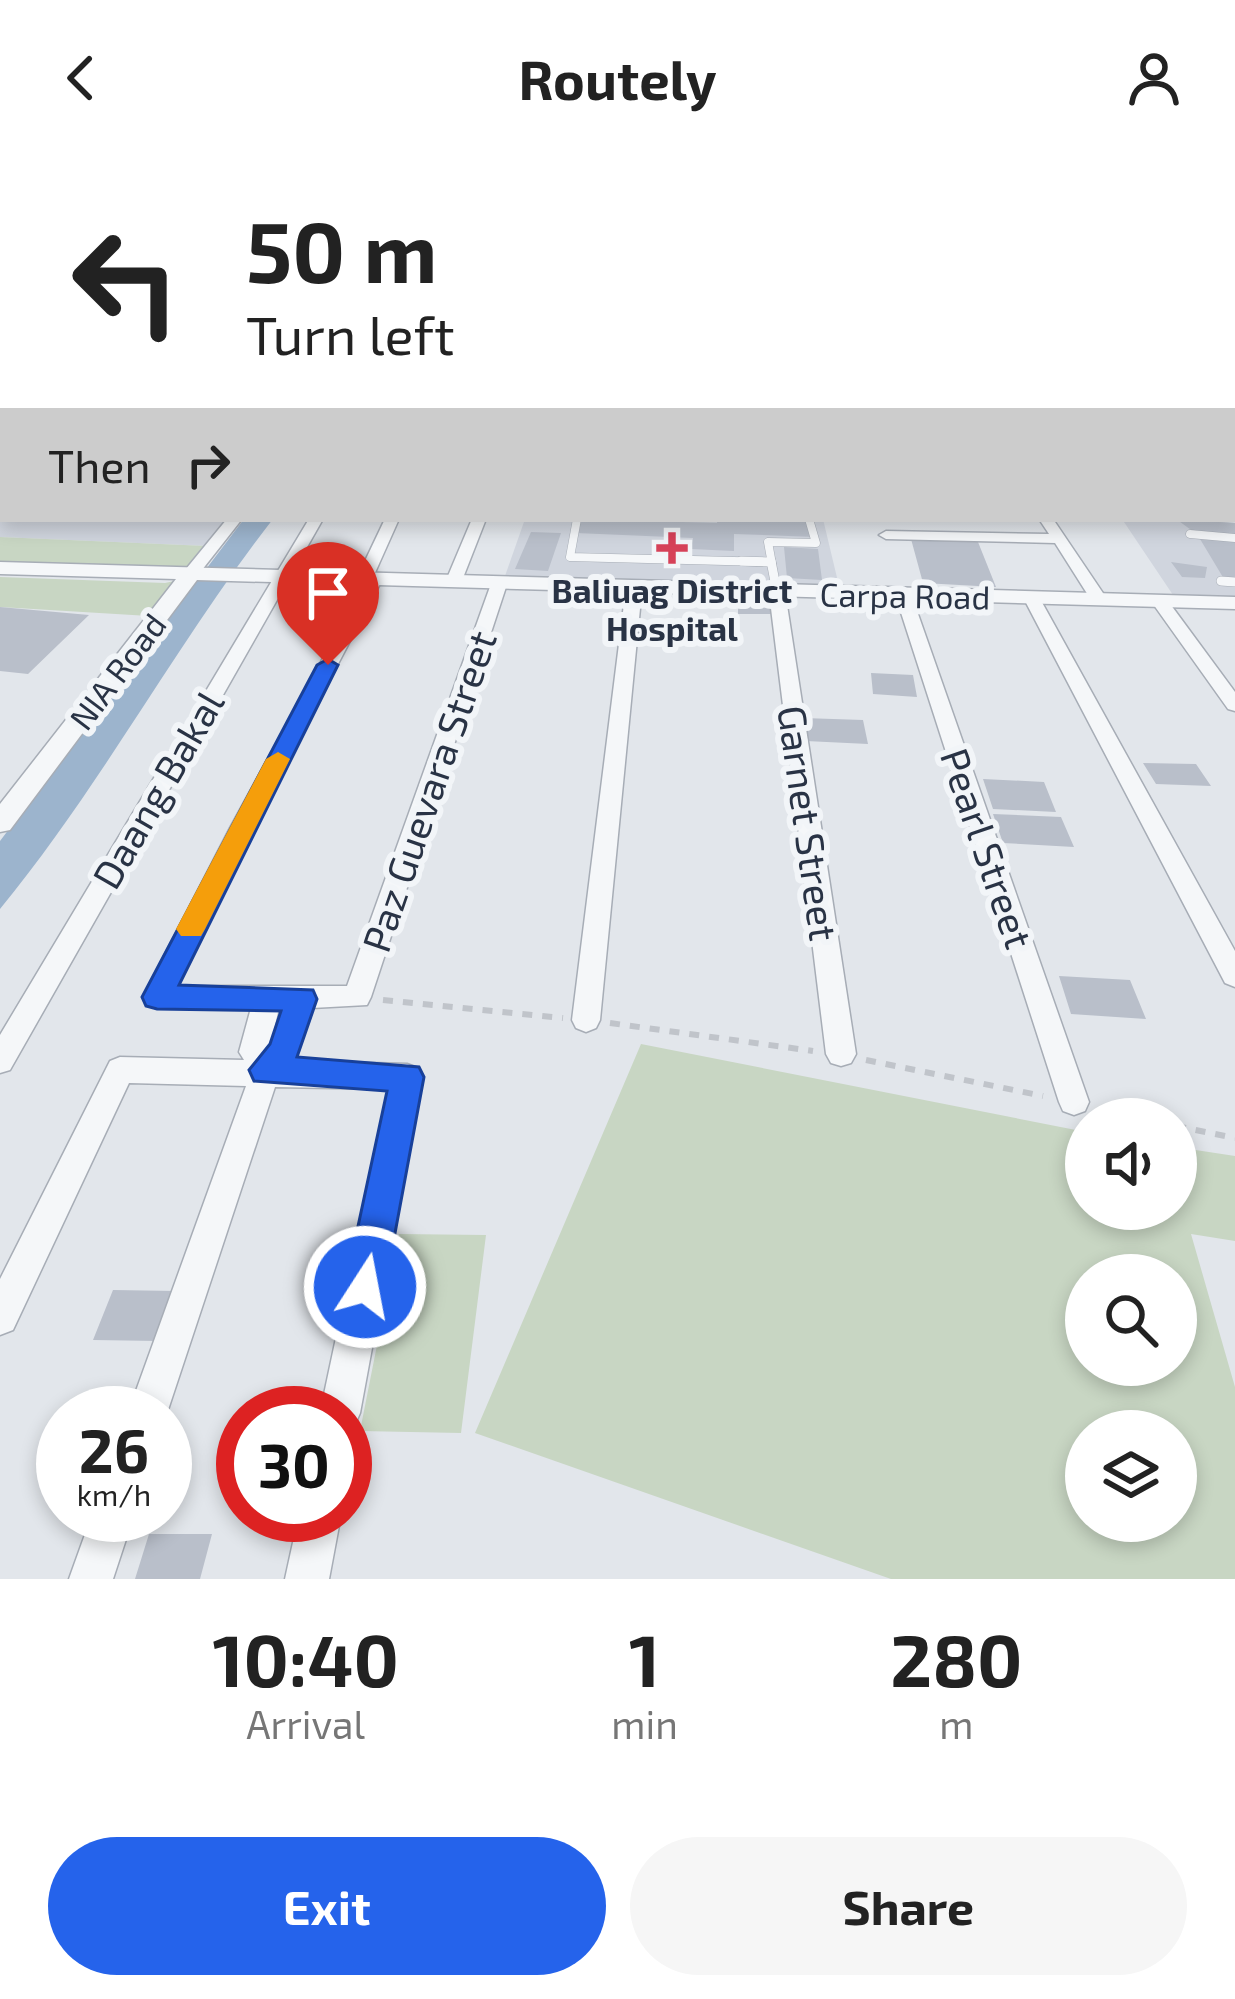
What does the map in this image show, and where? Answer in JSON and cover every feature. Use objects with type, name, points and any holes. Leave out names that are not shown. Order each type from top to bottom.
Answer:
[{"type":"street","name":"NIA Road","points":[[0,823],[233,522]]},
{"type":"street","name":"Daang Bakal","points":[[0,1061],[13,1017],[314,522]]},
{"type":"street","points":[[357,997],[157,997],[369,580],[391,522]]},
{"type":"street","points":[[453,583],[478,522]]},
{"type":"street","points":[[1048,522],[1099,599]]},
{"type":"street","points":[[886,535],[1060,539]]},
{"type":"street","name":"Carpa Road","points":[[0,568],[1235,603]]},
{"type":"street","name":"Paz Guevara Street","points":[[357,997],[499,584]]},
{"type":"street","points":[[586,1020],[634,588]]},
{"type":"street","name":"Garnet Street","points":[[777,592],[841,1054]]},
{"type":"street","name":"Pearl Street","points":[[903,594],[1073,1098]]},
{"type":"street","points":[[1031,597],[1235,976]]},
{"type":"street","points":[[1159,601],[1235,705]]},
{"type":"street","points":[[266,1070],[254,1052],[267,999]]},
{"type":"street","points":[[157,1386],[266,1070],[284,1052],[302,999]]},
{"type":"street","points":[[0,1317],[120,1070],[407,1077],[345,1386]]},
{"type":"street","points":[[91,1579],[104,1542]]},
{"type":"street","points":[[315,1577],[318,1542]]},
{"type":"lane","points":[[576,522],[570,557],[769,562]]},
{"type":"lane","points":[[777,592],[768,542],[816,543],[810,522]]},
{"type":"lane","points":[[1190,534],[1235,538]]},
{"type":"lane","points":[[1221,581],[1235,582]]},
{"type":"path","points":[[357,997],[586,1020],[841,1054],[1065,1100]]},
{"type":"path","points":[[1197,1130],[1235,1138]]},
{"type":"shaded area","points":[[0,522],[229,522],[207,546],[0,537]]},
{"type":"shaded area","name":"Baliuag District Hospital","points":[[524,522],[824,522],[839,586],[505,576]]},
{"type":"shaded area","points":[[1124,522],[1235,523],[1235,599],[1173,595]]},
{"type":"green space","points":[[0,537],[207,546],[188,569],[0,565]]},
{"type":"green space","points":[[0,577],[179,580],[149,616],[0,607]]},
{"type":"green space","points":[[641,1044],[1065,1128],[1065,1230],[1197,1230],[1197,1150],[1235,1156],[1235,1241],[1191,1234],[1197,1254],[1065,1254],[1065,1386],[1197,1386],[1197,1255],[1235,1387],[1235,1579],[891,1579],[475,1433]]},
{"type":"green space","points":[[399,1234],[486,1235],[461,1433],[372,1431],[369,1386]]},
{"type":"water","points":[[242,522],[271,522],[72,814],[0,909],[0,841]]},
{"type":"building","points":[[579,522],[813,522],[815,537],[734,534],[734,551],[691,549],[693,538],[576,533]]},
{"type":"building","points":[[1180,522],[1235,523],[1235,535],[1194,532]]},
{"type":"building","points":[[531,532],[561,533],[548,571],[515,569]]},
{"type":"building","points":[[911,539],[978,542],[996,587],[923,583]]},
{"type":"building","points":[[1200,539],[1235,541],[1235,580],[1224,579]]},
{"type":"building","points":[[784,547],[818,549],[822,580],[787,578]]},
{"type":"building","points":[[1171,562],[1207,567],[1205,578],[1182,577]]},
{"type":"building","points":[[738,598],[770,599],[772,614],[738,614]]},
{"type":"building","points":[[0,607],[89,615],[28,674],[0,671]]},
{"type":"building","points":[[871,673],[913,675],[917,697],[873,694]]},
{"type":"building","points":[[803,718],[863,720],[868,744],[806,741]]},
{"type":"building","points":[[1143,763],[1196,764],[1211,786],[1156,784]]},
{"type":"building","points":[[983,779],[1044,782],[1056,812],[993,809]]},
{"type":"building","points":[[993,814],[1061,817],[1074,847],[1003,843]]},
{"type":"building","points":[[1059,976],[1130,980],[1146,1019],[1071,1014]]},
{"type":"building","points":[[113,1290],[176,1291],[158,1341],[93,1340]]},
{"type":"building","points":[[192,1534],[212,1534],[200,1579],[135,1579],[147,1542],[192,1542]]},
{"type":"slow traffic","points":[[191,929],[278,759]]},
{"type":"place","name":"Baliuag District Hospital","points":[[672,548]]},
{"type":"route","points":[[328,665],[157,997],[302,999],[284,1052],[266,1070],[407,1077],[365,1287]]}]
